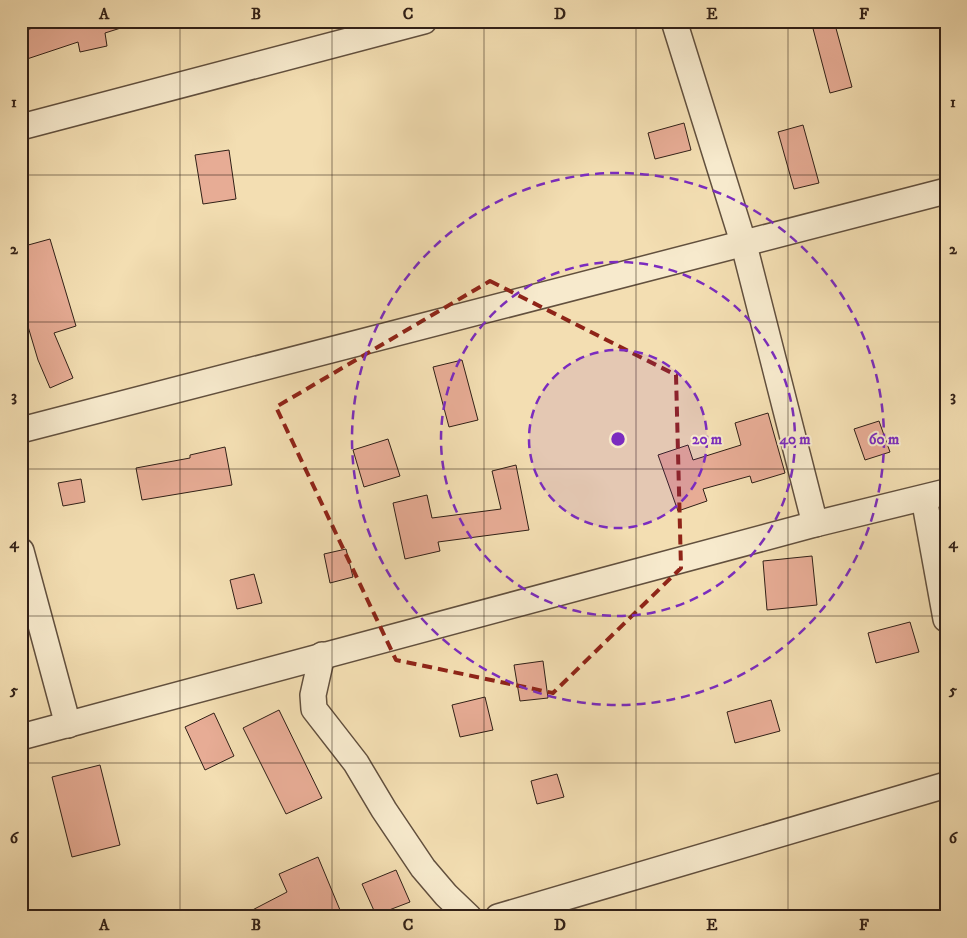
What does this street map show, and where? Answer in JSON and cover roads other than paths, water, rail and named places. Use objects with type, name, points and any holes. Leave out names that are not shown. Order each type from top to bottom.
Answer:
[{"type":"street","points":[[21,128],[424,21]]},
{"type":"street","points":[[674,21],[744,244],[815,524]]},
{"type":"street","points":[[21,430],[946,191]]},
{"type":"street","points":[[21,737],[815,524],[935,495],[946,619]]},
{"type":"street","points":[[21,550],[68,725]]},
{"type":"street","points":[[322,655],[313,695],[314,709],[356,763],[384,810],[423,868],[446,895],[469,917]]},
{"type":"street","points":[[498,917],[946,785]]}]
